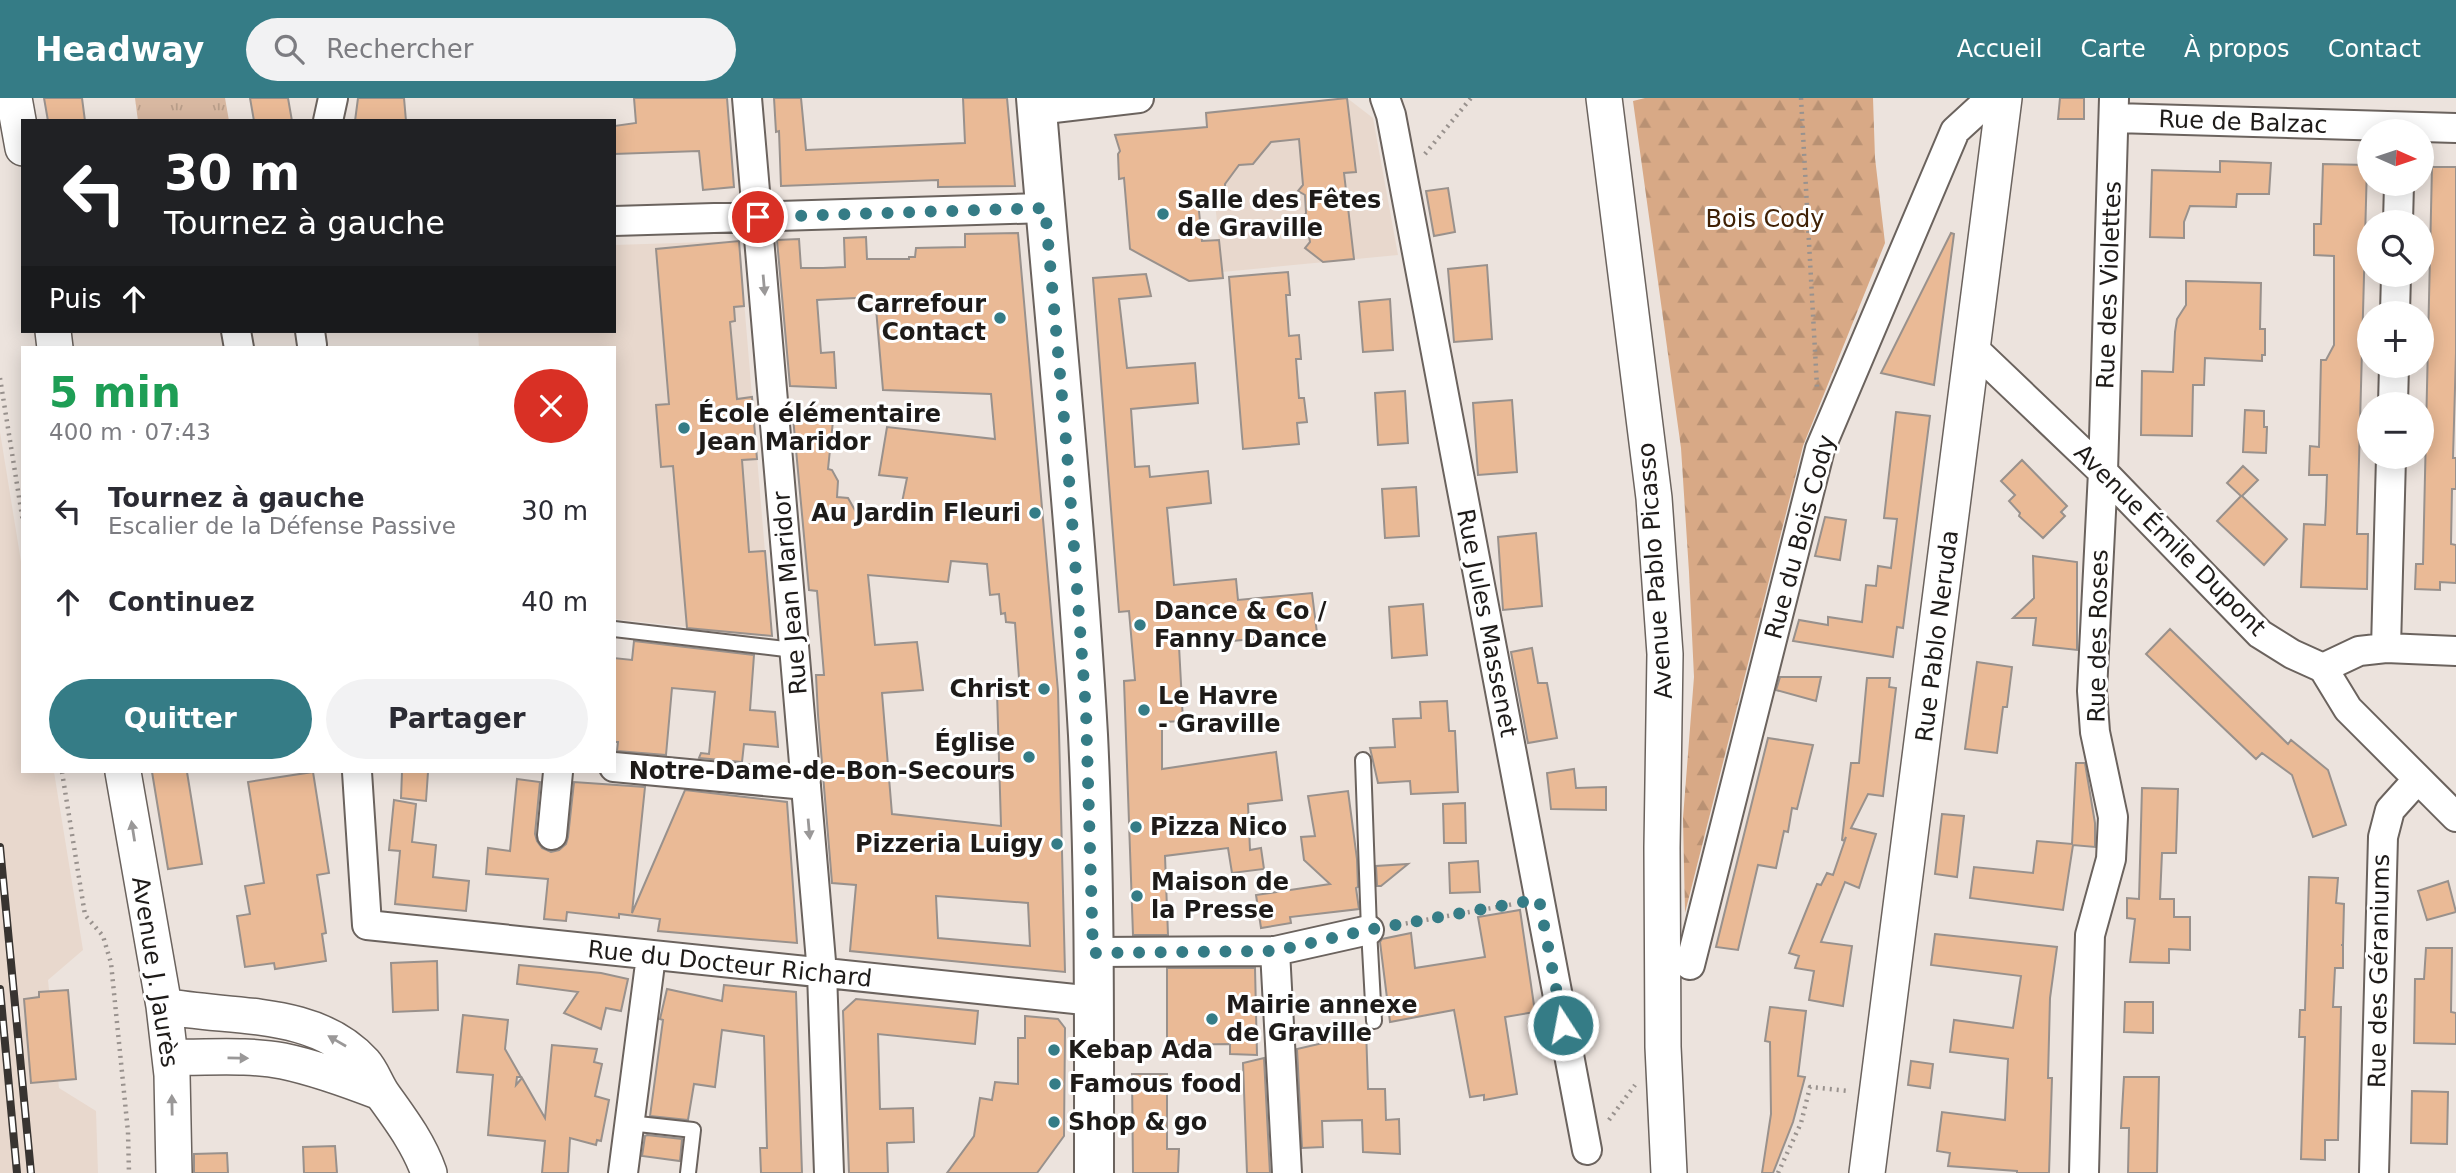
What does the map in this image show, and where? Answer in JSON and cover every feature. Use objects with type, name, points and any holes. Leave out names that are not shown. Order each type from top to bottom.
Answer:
[{"type":"main road","points":[[1036,104],[1067,452],[1086,711],[1094,1001],[1094,1173]]},
{"type":"street","points":[[14,98],[21,137]]},
{"type":"street","points":[[328,119],[333,98]]},
{"type":"street","name":"Rue Jean Maridor","points":[[747,98],[822,973],[829,1173]]},
{"type":"street","points":[[1036,104],[1139,98]]},
{"type":"street","name":"Rue Jules Massenet","points":[[1385,98],[1391,115],[1587,1150]]},
{"type":"street","name":"Avenue Pablo Picasso","points":[[1604,98],[1654,498],[1665,654],[1663,1047],[1669,1173]]},
{"type":"street","name":"Rue du Bois Cody","points":[[1690,965],[1820,449],[1955,131],[1991,98]]},
{"type":"street","name":"Rue Pablo Neruda","points":[[1867,1173],[2004,98]]},
{"type":"street","name":"Rue de Balzac","points":[[2114,108],[2357,126]]},
{"type":"street","name":"Rue des Violettes","points":[[2103,472],[2114,108]]},
{"type":"street","name":"Rue de Balzac","points":[[2434,128],[2456,128]]},
{"type":"street","points":[[616,221],[1045,208]]},
{"type":"street","name":"Avenue Émile Dupont","points":[[1973,348],[2103,472],[2260,634],[2292,654],[2323,668]]},
{"type":"street","points":[[2386,648],[2391,469]]},
{"type":"street","name":"Rue des Roses","points":[[2084,1173],[2090,935],[2111,859],[2113,817],[2095,732],[2092,691],[2103,472]]},
{"type":"street","points":[[2456,651],[2386,648],[2359,651],[2323,668],[2348,709],[2456,817]]},
{"type":"street","points":[[616,767],[806,786]]},
{"type":"street","name":"Avenue J. Jaurès","points":[[123,773],[164,1006],[170,1057],[174,1173]]},
{"type":"street","name":"Rue du Docteur Richard","points":[[357,773],[367,925],[1094,1001]]},
{"type":"street","points":[[552,835],[558,773]]},
{"type":"street","name":"Rue des Géraniums","points":[[2374,1173],[2383,837],[2390,810],[2417,780]]},
{"type":"street","points":[[1093,953],[1275,951],[1368,930]]},
{"type":"street","points":[[1275,951],[1287,1173]]},
{"type":"street","points":[[623,1173],[651,956]]},
{"type":"street","points":[[164,1006],[306,1026],[342,1042],[366,1065],[380,1092],[423,1156],[429,1173]]},
{"type":"street","points":[[170,1057],[282,1061],[327,1073],[380,1092]]},
{"type":"lane","points":[[616,629],[794,650]]},
{"type":"lane","points":[[1363,760],[1368,930],[1374,1021]]},
{"type":"lane","points":[[629,1123],[693,1130],[688,1173]]},
{"type":"path","points":[[1400,163],[1427,153],[1471,98]]},
{"type":"path","points":[[1801,98],[1817,395]]},
{"type":"path","points":[[0,378],[21,509]]},
{"type":"path","points":[[62,773],[85,915],[103,936],[111,963],[128,1132],[129,1173]]},
{"type":"path","points":[[1368,930],[1539,899]]},
{"type":"path","points":[[1587,1150],[1663,1047]]},
{"type":"path","points":[[1778,1173],[1801,1123],[1810,1087],[1878,1093]]},
{"type":"shaded area","points":[[1347,98],[1373,118],[1398,255],[1222,272],[1206,113]]},
{"type":"shaded area","name":"École élémentaire Jean Maridor","points":[[739,241],[772,636],[616,619],[616,346],[479,346],[478,333],[616,333],[616,245]]},
{"type":"shaded area","points":[[0,432],[21,562],[21,773],[54,773],[83,950],[48,980],[59,1088],[96,1111],[98,1173],[0,1173]]},
{"type":"green space","points":[[135,98],[225,98],[229,119],[138,119]]},
{"type":"green space","name":"Bois Cody","points":[[1645,98],[1873,98],[1875,158],[1885,243],[1803,446],[1685,913],[1683,818],[1694,677],[1689,572],[1681,448],[1633,101]]},
{"type":"building","points":[[44,98],[82,98],[85,119],[48,119]]},
{"type":"building","points":[[250,98],[288,98],[292,119],[254,119]]},
{"type":"building","points":[[358,98],[404,98],[406,119],[355,119]]},
{"type":"building","points":[[634,98],[727,98],[734,187],[703,190],[699,151],[616,154],[616,126],[636,123]]},
{"type":"building","points":[[774,98],[801,98],[806,150],[965,143],[963,98],[1007,98],[1015,186],[938,187],[938,180],[781,186],[779,131],[776,132]]},
{"type":"building","points":[[1347,98],[1356,172],[1344,173],[1354,259],[1323,262],[1305,248],[1310,242],[1307,224],[1302,219],[1306,213],[1305,195],[1298,191],[1303,185],[1299,139],[1271,142],[1253,164],[1239,165],[1225,184],[1226,198],[1198,201],[1202,241],[1219,240],[1223,278],[1189,281],[1130,249],[1124,178],[1119,179],[1120,151],[1115,135],[1207,127],[1206,113]]},
{"type":"building","points":[[2060,98],[2084,98],[2084,119],[2058,119]]},
{"type":"building","points":[[2220,161],[2271,163],[2269,194],[2237,194],[2236,207],[2190,206],[2184,222],[2184,238],[2150,237],[2152,170],[2220,172]]},
{"type":"building","points":[[2323,164],[2357,165],[2357,196],[2366,196],[2366,210],[2357,210],[2357,287],[2364,287],[2363,301],[2357,301],[2357,378],[2361,378],[2361,392],[2357,392],[2357,534],[2368,534],[2367,589],[2301,587],[2304,524],[2325,525],[2327,475],[2309,475],[2310,446],[2319,447],[2321,360],[2326,360],[2334,345],[2334,256],[2314,255],[2314,224],[2321,224]]},
{"type":"building","points":[[2434,167],[2456,167],[2453,458],[2456,458],[2456,489],[2452,489],[2451,544],[2456,545],[2456,583],[2440,582],[2440,590],[2415,589],[2416,564],[2423,564],[2425,469],[2434,469],[2434,392],[2427,392],[2427,378],[2434,378],[2434,301],[2429,301],[2429,287],[2434,287],[2434,210],[2431,210]]},
{"type":"building","points":[[1448,188],[1455,232],[1434,236],[1426,191]]},
{"type":"building","points":[[1018,233],[1058,691],[1065,972],[850,951],[856,885],[832,883],[818,715],[816,675],[824,675],[817,591],[809,590],[793,417],[833,421],[828,469],[832,470],[838,481],[837,497],[848,498],[856,512],[899,517],[907,478],[879,475],[887,427],[995,439],[991,394],[883,390],[875,297],[817,300],[821,353],[834,352],[836,388],[790,386],[777,240],[799,239],[801,268],[823,268],[845,267],[844,238],[866,237],[867,259],[909,259],[915,257],[916,248],[965,247],[965,234]],"holes":[[[951,561],[987,564],[990,595],[999,594],[1001,614],[1005,613],[1006,622],[1015,623],[1020,692],[997,692],[1001,826],[892,814],[882,693],[923,690],[917,642],[875,645],[868,575],[948,582]],[[936,896],[1028,903],[1030,946],[938,938]]]},
{"type":"building","points":[[1951,233],[1954,234],[1934,385],[1881,373]]},
{"type":"building","points":[[739,241],[744,306],[734,307],[735,321],[730,322],[737,399],[752,397],[757,459],[742,460],[749,552],[765,551],[772,636],[687,628],[673,466],[661,467],[656,405],[669,404],[656,249]]},
{"type":"building","points":[[1487,265],[1492,339],[1454,342],[1448,269]]},
{"type":"building","points":[[1288,272],[1290,295],[1286,295],[1289,336],[1299,335],[1301,359],[1296,359],[1299,398],[1304,398],[1307,422],[1297,423],[1299,444],[1243,449],[1229,277]]},
{"type":"building","points":[[1146,274],[1151,296],[1119,299],[1127,368],[1195,363],[1198,403],[1131,409],[1135,467],[1149,466],[1150,477],[1208,471],[1211,503],[1167,508],[1174,585],[1236,579],[1238,600],[1312,593],[1317,633],[1179,646],[1183,721],[1162,722],[1162,769],[1276,752],[1282,800],[1248,804],[1250,850],[1261,848],[1264,869],[1232,873],[1228,848],[1165,856],[1168,935],[1133,935],[1124,681],[1135,680],[1129,611],[1119,612],[1093,278]]},
{"type":"building","points":[[2186,281],[2261,283],[2260,329],[2265,329],[2265,355],[2262,355],[2262,361],[2205,358],[2204,385],[2193,385],[2192,436],[2141,435],[2142,371],[2173,372],[2175,332],[2177,319],[2186,305]]},
{"type":"building","points":[[1390,299],[1393,350],[1363,352],[1359,302]]},
{"type":"building","points":[[1405,391],[1408,443],[1378,445],[1375,393]]},
{"type":"building","points":[[1512,400],[1517,472],[1478,475],[1473,403]]},
{"type":"building","points":[[2245,410],[2264,411],[2264,427],[2267,427],[2266,453],[2243,452]]},
{"type":"building","points":[[1896,412],[1930,416],[1903,628],[1897,627],[1893,657],[1793,641],[1799,620],[1828,625],[1828,617],[1862,622],[1866,585],[1876,586],[1878,566],[1891,568],[1897,519],[1884,518]]},
{"type":"building","points":[[2022,460],[2067,506],[2061,512],[2065,516],[2043,538],[2019,516],[2020,513],[2009,501],[2015,495],[2001,481]]},
{"type":"building","points":[[2243,466],[2258,480],[2242,496],[2287,539],[2264,565],[2217,521],[2241,496],[2227,483]]},
{"type":"building","points":[[1416,487],[1419,536],[1385,538],[1382,489]]},
{"type":"building","points":[[1825,517],[1846,520],[1840,560],[1815,556]]},
{"type":"building","points":[[1536,533],[1542,606],[1503,610],[1498,537]]},
{"type":"building","points":[[2033,556],[2077,562],[2077,650],[2033,645],[2036,618],[2013,618],[2034,598]]},
{"type":"building","points":[[1423,604],[1427,655],[1392,658],[1389,607]]},
{"type":"building","points":[[2170,629],[2288,744],[2291,740],[2328,770],[2346,825],[2313,837],[2292,775],[2262,753],[2256,759],[2146,654]]},
{"type":"building","points":[[634,641],[754,655],[750,710],[775,712],[778,747],[744,744],[742,762],[699,758],[701,753],[709,754],[715,692],[672,688],[666,755],[617,751],[616,658],[632,660]]},
{"type":"building","points":[[1532,648],[1538,683],[1547,683],[1557,738],[1528,743],[1511,652]]},
{"type":"building","points":[[1977,662],[2012,667],[1997,753],[1965,749]]},
{"type":"building","points":[[1780,677],[1821,677],[1816,701],[1776,690]]},
{"type":"building","points":[[1867,678],[1890,678],[1889,687],[1896,688],[1883,796],[1868,794],[1851,828],[1876,834],[1859,888],[1845,882],[1821,942],[1852,946],[1843,1006],[1809,1000],[1814,971],[1795,968],[1799,956],[1789,953],[1817,884],[1821,885],[1827,873],[1833,875],[1846,837],[1842,840],[1851,763],[1859,763]]},
{"type":"building","points":[[1447,701],[1449,731],[1455,731],[1458,792],[1411,794],[1410,781],[1378,783],[1370,748],[1395,747],[1393,719],[1421,718],[1420,702]]},
{"type":"building","points":[[1768,738],[1813,745],[1797,809],[1792,808],[1788,832],[1784,831],[1776,868],[1758,865],[1738,950],[1716,947]]},
{"type":"building","points":[[2076,763],[2085,763],[2095,823],[2095,847],[2073,845],[2063,910],[1970,898],[1974,867],[2033,873],[2037,841],[2072,844]]},
{"type":"building","points":[[1574,769],[1576,788],[1606,787],[1606,810],[1551,809],[1547,773]]},
{"type":"building","points":[[152,773],[187,773],[202,864],[168,869]]},
{"type":"building","points":[[313,773],[329,873],[317,875],[326,933],[322,934],[326,961],[275,969],[274,963],[245,967],[237,916],[250,914],[245,886],[264,883],[248,782]]},
{"type":"building","points":[[402,773],[428,773],[426,801],[401,798]]},
{"type":"building","points":[[517,779],[540,782],[535,834],[542,848],[551,852],[566,844],[574,782],[645,787],[632,913],[685,790],[787,802],[797,943],[658,931],[660,919],[619,914],[619,918],[567,912],[566,921],[544,919],[548,879],[486,874],[488,848],[510,851]]},
{"type":"building","points":[[2142,788],[2178,789],[2176,853],[2162,853],[2160,899],[2174,899],[2174,917],[2190,917],[2190,950],[2169,949],[2169,963],[2130,962],[2135,919],[2127,918],[2127,898],[2139,899]]},
{"type":"building","points":[[1348,791],[1357,859],[1356,888],[1359,909],[1290,917],[1291,923],[1261,928],[1256,895],[1330,884],[1304,860],[1301,837],[1315,836],[1308,796]]},
{"type":"building","points":[[394,800],[416,804],[412,842],[436,845],[433,877],[469,881],[466,911],[395,904],[400,851],[389,850]]},
{"type":"building","points":[[1465,803],[1466,843],[1444,843],[1443,804]]},
{"type":"building","points":[[1942,814],[1964,816],[1957,877],[1935,874]]},
{"type":"building","points":[[1478,861],[1480,892],[1450,893],[1449,863]]},
{"type":"building","points":[[1408,864],[1381,886],[1377,886],[1376,866]]},
{"type":"building","points":[[2309,877],[2338,878],[2336,903],[2344,904],[2343,968],[2335,968],[2333,1007],[2341,1007],[2338,1140],[2325,1140],[2325,1160],[2301,1159],[2305,1037],[2299,1037],[2300,1010],[2305,1010]]},
{"type":"building","points":[[2448,881],[2456,912],[2427,920],[2418,891]]},
{"type":"building","points":[[1520,910],[1535,1012],[1505,1017],[1517,1094],[1484,1100],[1484,1095],[1470,1097],[1454,1010],[1390,1022],[1380,942],[1382,939],[1411,933],[1415,968],[1485,957],[1478,917]]},
{"type":"building","points":[[1935,934],[2057,947],[2050,998],[2048,1078],[2052,1078],[2049,1173],[2017,1173],[1948,1166],[1950,1153],[1937,1151],[1942,1112],[2005,1120],[2008,1059],[1950,1052],[1954,1020],[2013,1028],[2021,976],[1931,965]]},
{"type":"building","points":[[2426,948],[2452,948],[2451,1012],[2456,1013],[2456,1044],[2414,1043],[2415,979],[2424,979]]},
{"type":"building","points":[[437,961],[438,1010],[393,1012],[391,963]]},
{"type":"building","points":[[519,965],[601,973],[628,979],[621,1011],[606,1008],[601,1029],[564,1013],[578,992],[517,984]]},
{"type":"building","name":"Mairie annexe de Graville","points":[[1167,968],[1255,968],[1257,1055],[1230,1054],[1230,1044],[1167,1045]]},
{"type":"building","points":[[724,985],[796,992],[802,1173],[761,1173],[760,1148],[767,1148],[764,1036],[722,1030],[715,1087],[694,1084],[688,1120],[650,1116],[663,1020],[660,1019],[667,989],[722,1001]]},
{"type":"building","points":[[68,990],[76,1079],[31,1083],[24,999],[39,997],[39,992]]},
{"type":"building","points":[[856,999],[978,1011],[975,1044],[878,1034],[880,1109],[913,1108],[914,1142],[887,1143],[888,1173],[849,1173],[843,1011]]},
{"type":"building","points":[[2125,1002],[2153,1002],[2153,1033],[2124,1032]]},
{"type":"building","points":[[1770,1007],[1806,1011],[1798,1076],[1805,1077],[1793,1122],[1773,1173],[1762,1173],[1771,1114],[1770,1042],[1765,1041]]},
{"type":"building","points":[[463,1015],[508,1020],[505,1049],[521,1077],[517,1077],[516,1085],[522,1078],[545,1118],[552,1045],[597,1049],[594,1062],[602,1064],[595,1096],[609,1100],[601,1141],[597,1140],[596,1145],[570,1138],[568,1173],[542,1173],[545,1141],[488,1135],[493,1075],[457,1072]]},
{"type":"building","points":[[1025,1016],[1058,1019],[1065,1028],[1064,1136],[1037,1173],[947,1173],[974,1136],[980,1098],[992,1100],[995,1082],[1018,1084],[1018,1038],[1025,1038]]},
{"type":"building","points":[[1366,1028],[1368,1089],[1385,1089],[1386,1120],[1399,1119],[1400,1154],[1363,1152],[1362,1120],[1322,1121],[1323,1147],[1302,1148],[1297,1049],[1336,1040],[1335,1035]]},
{"type":"building","points":[[1264,1058],[1270,1173],[1247,1173],[1243,1063]]},
{"type":"building","points":[[1911,1061],[1933,1064],[1930,1088],[1908,1085]]},
{"type":"building","points":[[1132,1074],[1167,1074],[1167,1149],[1179,1149],[1178,1173],[1133,1173]]},
{"type":"building","points":[[2124,1077],[2159,1077],[2157,1173],[2128,1173],[2129,1128],[2121,1128]]},
{"type":"building","points":[[2412,1091],[2448,1092],[2447,1144],[2411,1143]]},
{"type":"building","points":[[647,1135],[682,1139],[680,1161],[642,1156]]},
{"type":"building","points":[[335,1146],[337,1173],[304,1173],[303,1147]]},
{"type":"building","points":[[227,1153],[228,1173],[194,1173],[194,1154]]},
{"type":"railway","points":[[0,847],[31,1173]]},
{"type":"railway","points":[[0,989],[17,1173]]},
{"type":"place","name":"Salle des Fêtes de Graville","points":[[1163,214]]},
{"type":"place","name":"Carrefour Contact","points":[[1000,318]]},
{"type":"place","name":"École élémentaire Jean Maridor","points":[[684,428]]},
{"type":"place","name":"Au Jardin Fleuri","points":[[1035,513]]},
{"type":"place","name":"Dance & Co / Fanny Dance","points":[[1140,625]]},
{"type":"place","name":"Christ","points":[[1044,689]]},
{"type":"place","name":"Le Havre - Graville","points":[[1144,710]]},
{"type":"place","name":"Église Notre-Dame-de-Bon-Secours","points":[[1029,757]]},
{"type":"place","name":"Pizza Nico","points":[[1136,827]]},
{"type":"place","name":"Pizzeria Luigy","points":[[1057,844]]},
{"type":"place","name":"Maison de la Presse","points":[[1137,896]]},
{"type":"place","name":"Mairie annexe de Graville","points":[[1212,1019]]},
{"type":"place","name":"Kebap Ada","points":[[1054,1050]]},
{"type":"place","name":"Famous food","points":[[1055,1084]]},
{"type":"place","name":"Shop & go","points":[[1054,1122]]},
{"type":"route","points":[[758,217],[1045,208],[1067,452],[1088,738],[1093,953],[1275,951],[1368,930],[1539,899],[1563,1025]]}]
